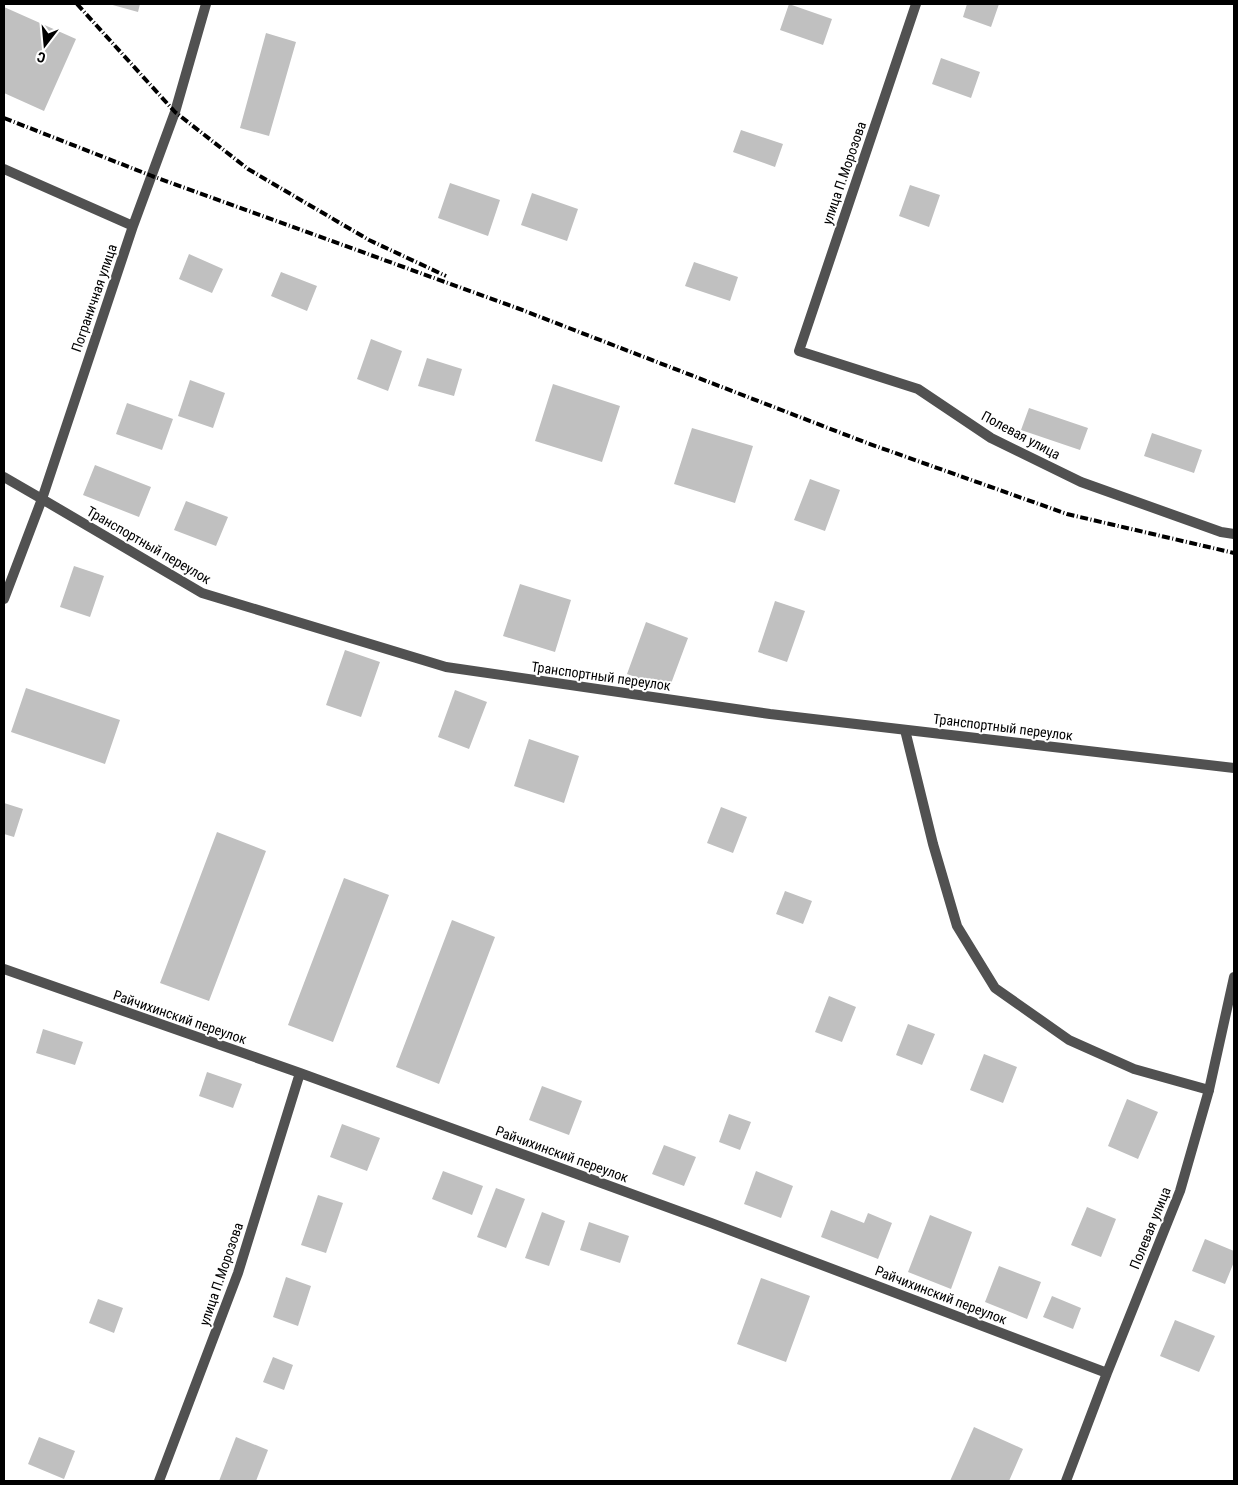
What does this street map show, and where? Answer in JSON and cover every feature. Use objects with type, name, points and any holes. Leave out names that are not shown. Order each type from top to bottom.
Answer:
[{"type":"street","name":"Пограничная улица","points":[[4,599],[42,499],[133,226],[174,112],[206,4]]},
{"type":"street","name":"улица П.Морозова","points":[[799,351],[916,4]]},
{"type":"street","points":[[4,169],[133,226]]},
{"type":"street","name":"Полевая улица","points":[[799,351],[918,389],[991,438],[1081,482],[1221,532],[1234,534]]},
{"type":"street","name":"Транспортный переулок","points":[[4,477],[202,593],[446,667],[770,714],[1234,768]]},
{"type":"street","points":[[905,730],[933,844],[957,926],[996,988],[1070,1040],[1134,1069],[1209,1090]]},
{"type":"street","name":"Райчихинский переулок","points":[[4,969],[300,1073],[702,1219],[1107,1373]]},
{"type":"street","name":"Полевая улица","points":[[1066,1481],[1180,1191],[1209,1090],[1234,977]]},
{"type":"street","name":"улица П.Морозова","points":[[159,1481],[238,1273],[300,1073]]},
{"type":"building","points":[[109,4],[140,4],[138,12]]},
{"type":"building","points":[[789,4],[832,19],[823,45],[780,30]]},
{"type":"building","points":[[967,4],[999,4],[991,27],[963,17]]},
{"type":"building","points":[[4,7],[76,39],[44,111],[4,93]]},
{"type":"building","points":[[266,33],[296,42],[269,136],[240,128]]},
{"type":"building","points":[[941,58],[980,72],[971,98],[932,84]]},
{"type":"building","points":[[741,130],[783,144],[775,167],[733,152]]},
{"type":"building","points":[[450,183],[500,200],[488,236],[438,218]]},
{"type":"building","points":[[910,185],[940,195],[929,227],[899,216]]},
{"type":"building","points":[[532,193],[578,209],[567,241],[521,225]]},
{"type":"building","points":[[189,254],[223,269],[212,293],[179,279]]},
{"type":"building","points":[[694,262],[738,277],[730,301],[685,286]]},
{"type":"building","points":[[281,272],[317,286],[307,311],[271,296]]},
{"type":"building","points":[[371,339],[402,351],[388,391],[357,379]]},
{"type":"building","points":[[427,358],[462,369],[454,396],[418,386]]},
{"type":"building","points":[[190,380],[225,393],[213,428],[178,416]]},
{"type":"building","points":[[553,384],[620,406],[602,462],[535,441]]},
{"type":"building","points":[[127,403],[173,419],[162,450],[116,434]]},
{"type":"building","points":[[1029,408],[1088,428],[1080,450],[1021,430]]},
{"type":"building","points":[[692,428],[753,446],[735,503],[674,484]]},
{"type":"building","points":[[1152,433],[1202,450],[1194,473],[1144,456]]},
{"type":"building","points":[[95,465],[151,487],[139,517],[83,495]]},
{"type":"building","points":[[810,479],[840,490],[825,531],[794,520]]},
{"type":"building","points":[[186,501],[228,517],[216,546],[174,530]]},
{"type":"building","points":[[74,566],[104,576],[90,617],[60,607]]},
{"type":"building","points":[[520,584],[571,600],[555,652],[503,636]]},
{"type":"building","points":[[775,601],[805,611],[787,662],[758,652]]},
{"type":"building","points":[[646,622],[688,638],[669,689],[627,674]]},
{"type":"building","points":[[345,650],[380,662],[361,717],[326,705]]},
{"type":"building","points":[[26,688],[120,720],[105,764],[11,732]]},
{"type":"building","points":[[455,690],[487,702],[469,749],[438,737]]},
{"type":"building","points":[[529,739],[579,756],[564,803],[514,786]]},
{"type":"building","points":[[4,803],[23,809],[14,837],[4,834]]},
{"type":"building","points":[[721,807],[747,817],[733,853],[707,843]]},
{"type":"building","points":[[217,832],[266,851],[209,1001],[160,983]]},
{"type":"building","points":[[344,878],[389,895],[333,1042],[288,1025]]},
{"type":"building","points":[[785,891],[812,901],[803,924],[776,914]]},
{"type":"building","points":[[452,920],[495,937],[439,1084],[396,1067]]},
{"type":"building","points":[[829,996],[856,1007],[842,1042],[815,1032]]},
{"type":"building","points":[[908,1024],[935,1034],[922,1065],[896,1055]]},
{"type":"building","points":[[43,1029],[83,1042],[75,1065],[36,1053]]},
{"type":"building","points":[[984,1054],[1017,1067],[1003,1103],[970,1090]]},
{"type":"building","points":[[207,1072],[242,1084],[233,1108],[199,1096]]},
{"type":"building","points":[[542,1086],[582,1101],[569,1135],[529,1120]]},
{"type":"building","points":[[1127,1099],[1158,1112],[1138,1159],[1108,1146]]},
{"type":"building","points":[[729,1114],[751,1122],[740,1150],[719,1142]]},
{"type":"building","points":[[342,1124],[380,1138],[367,1171],[330,1157]]},
{"type":"building","points":[[664,1145],[696,1157],[684,1186],[652,1174]]},
{"type":"building","points":[[443,1171],[483,1186],[472,1215],[432,1199]]},
{"type":"building","points":[[756,1171],[793,1186],[781,1218],[744,1204]]},
{"type":"building","points":[[496,1188],[525,1199],[506,1248],[477,1237]]},
{"type":"building","points":[[318,1195],[343,1203],[326,1253],[301,1245]]},
{"type":"building","points":[[1087,1207],[1116,1219],[1101,1257],[1071,1245]]},
{"type":"building","points":[[831,1210],[864,1223],[868,1213],[892,1223],[878,1259],[821,1237]]},
{"type":"building","points":[[542,1212],[565,1221],[549,1266],[525,1258]]},
{"type":"building","points":[[930,1215],[972,1232],[951,1289],[908,1272]]},
{"type":"building","points":[[589,1222],[629,1236],[620,1263],[580,1250]]},
{"type":"building","points":[[1205,1239],[1234,1251],[1234,1262],[1225,1284],[1192,1271]]},
{"type":"building","points":[[999,1266],[1041,1282],[1027,1319],[985,1302]]},
{"type":"building","points":[[286,1277],[311,1286],[298,1326],[273,1317]]},
{"type":"building","points":[[761,1278],[810,1296],[786,1362],[737,1344]]},
{"type":"building","points":[[1052,1296],[1081,1308],[1073,1329],[1043,1317]]},
{"type":"building","points":[[98,1299],[123,1308],[114,1333],[89,1323]]},
{"type":"building","points":[[1175,1320],[1215,1336],[1199,1372],[1160,1356]]},
{"type":"building","points":[[273,1357],[293,1365],[284,1390],[263,1382]]},
{"type":"building","points":[[974,1427],[1023,1449],[1009,1481],[950,1481]]},
{"type":"building","points":[[39,1437],[75,1451],[64,1479],[28,1464]]},
{"type":"building","points":[[236,1437],[268,1450],[256,1481],[219,1481]]},
{"type":"railway","points":[[77,4],[175,112],[248,169],[369,240],[446,276]]},
{"type":"railway","points":[[4,118],[152,176],[517,308],[867,443],[1067,514],[1234,553]]}]
